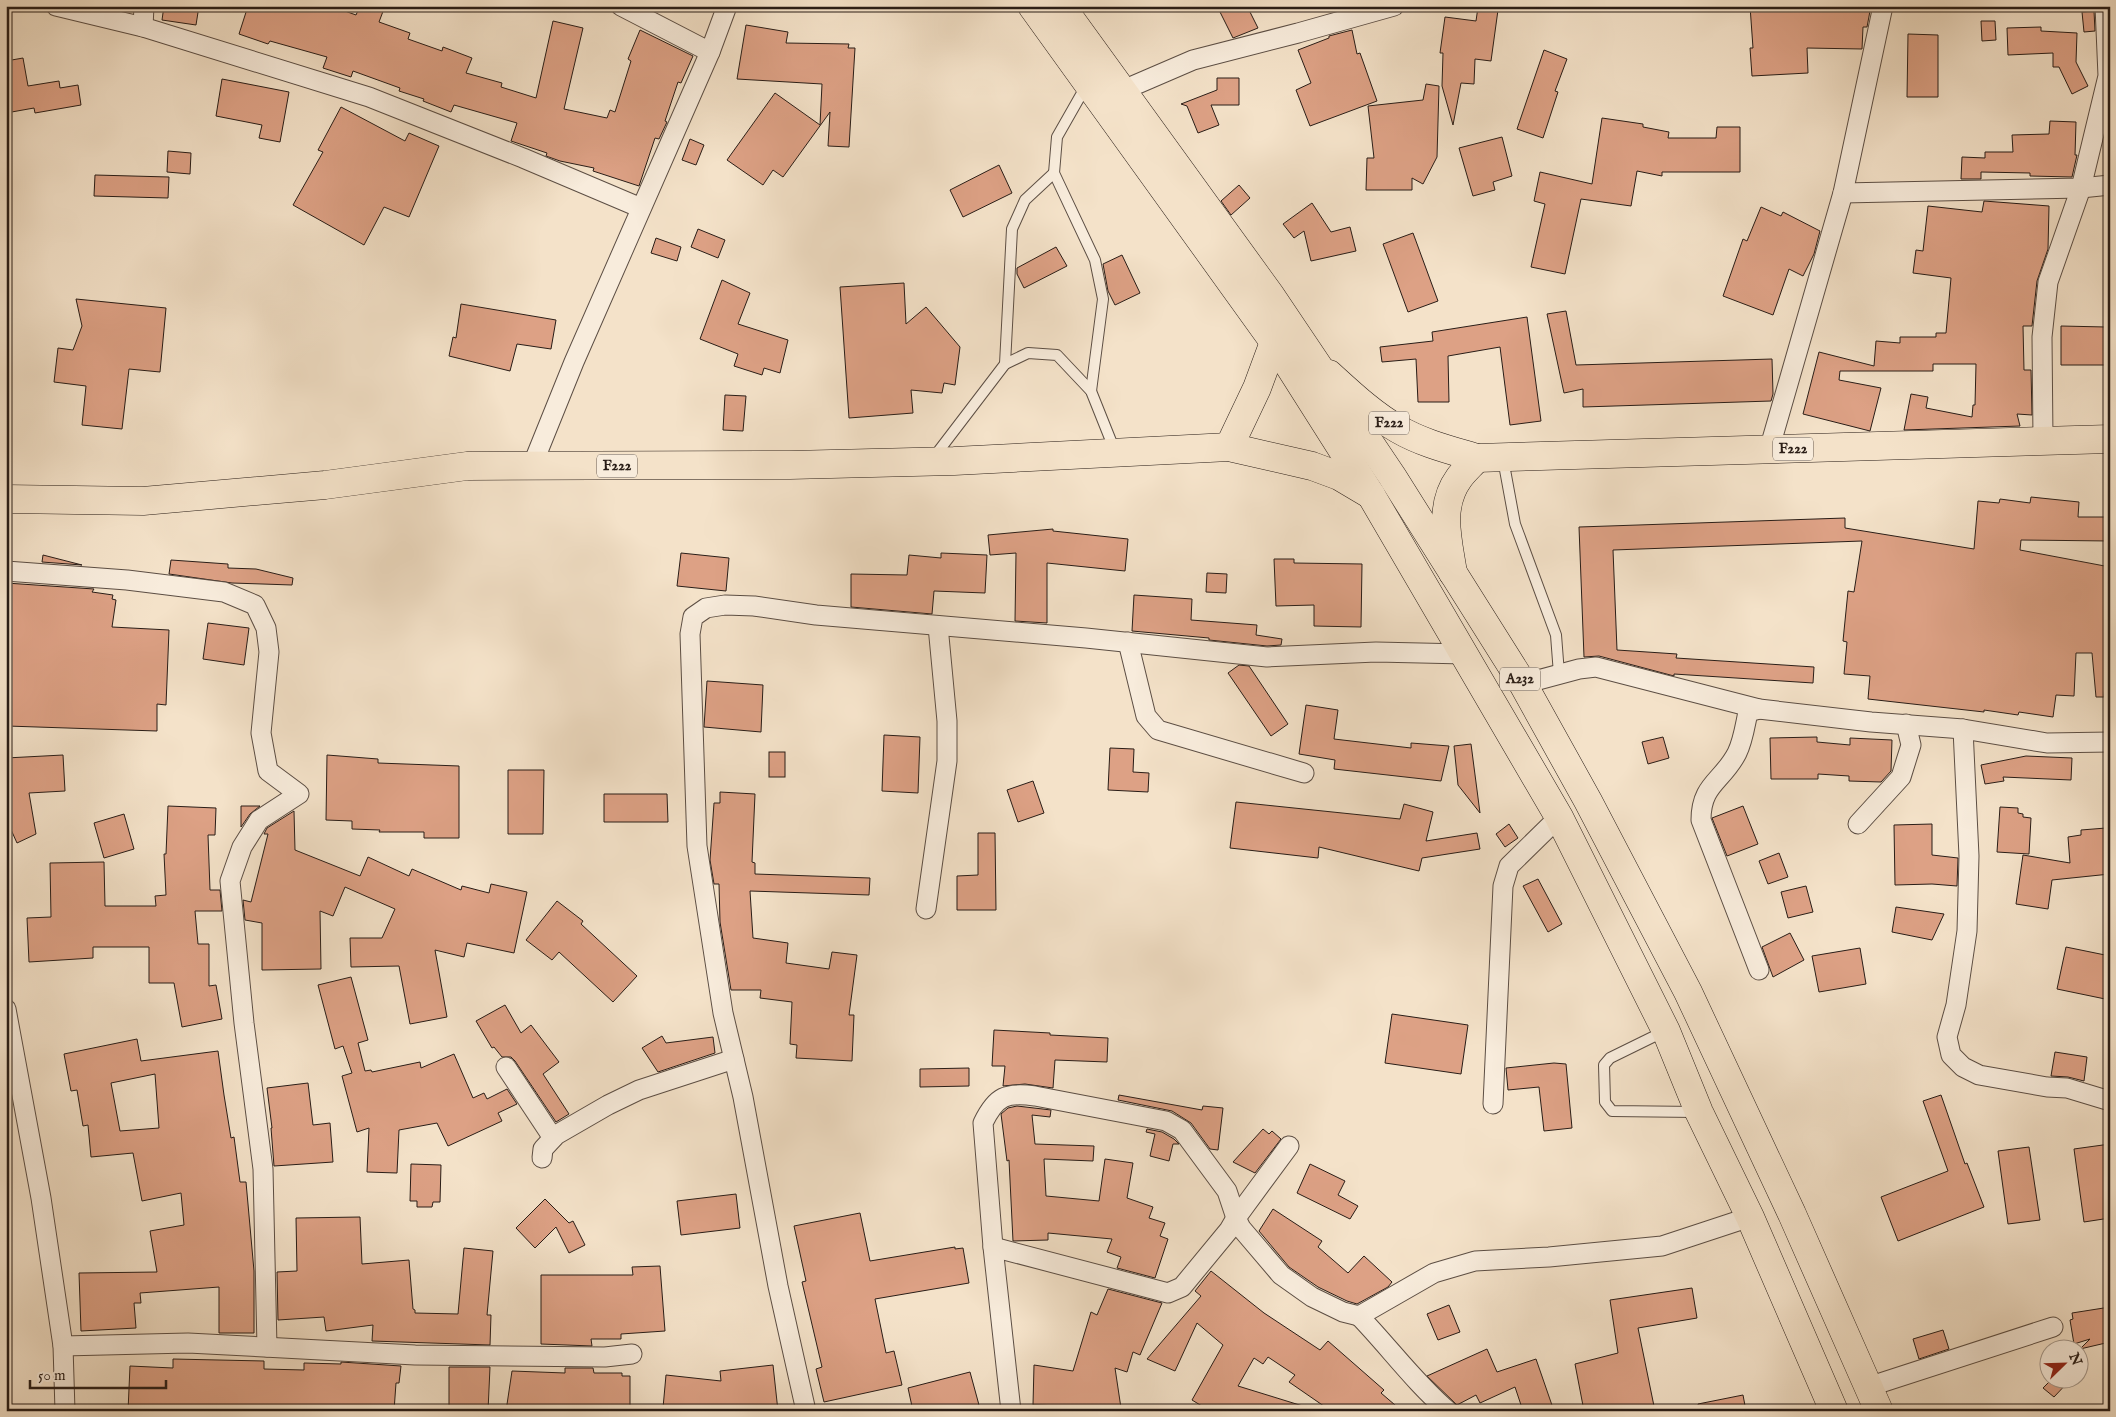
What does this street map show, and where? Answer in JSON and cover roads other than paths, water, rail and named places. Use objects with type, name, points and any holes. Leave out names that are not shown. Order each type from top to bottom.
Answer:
[{"type":"main road","name":"A232","points":[[1032,6],[1274,342],[1371,495],[1559,816],[1666,1031],[1700,1112],[1750,1217],[1834,1411]]},
{"type":"main road","name":"A232","points":[[1061,6],[1271,296],[1453,572],[1523,684],[1588,801],[1688,992],[1792,1214],[1874,1399]]},
{"type":"main road","points":[[1229,447],[1258,388],[1274,342]]},
{"type":"main road","name":"F222","points":[[1316,363],[1369,410],[1398,429],[1429,443],[1490,458],[1769,450],[2043,439],[2110,439]]},
{"type":"main road","name":"F222","points":[[6,499],[143,501],[326,485],[467,466],[761,465],[930,462],[1229,447],[1312,466],[1339,476],[1371,495]]},
{"type":"main road","points":[[1453,572],[1445,522],[1449,497],[1458,478],[1490,458]]},
{"type":"street","points":[[56,6],[143,27],[369,97],[642,208]]},
{"type":"street","points":[[143,27],[144,6]]},
{"type":"street","points":[[622,6],[710,52]]},
{"type":"street","points":[[532,466],[574,362],[710,52],[727,6]]},
{"type":"street","points":[[1121,90],[1193,60],[1394,6]]},
{"type":"street","points":[[1769,450],[1842,193],[1883,6]]},
{"type":"street","points":[[2043,439],[2042,337],[2048,282],[2081,188],[2108,76],[2105,6]]},
{"type":"street","points":[[1842,193],[2081,188],[2110,185]]},
{"type":"street","points":[[6,572],[127,580],[224,592],[255,605],[266,628],[269,652],[261,733],[268,771],[299,794],[259,820],[242,847],[230,881],[244,1023],[263,1168],[267,1348]]},
{"type":"street","points":[[806,1411],[778,1286],[743,1097],[723,1014],[697,846],[690,643],[693,617],[706,608],[734,605],[816,615],[1128,642],[1267,657],[1376,652],[1465,654]]},
{"type":"street","points":[[926,909],[947,762],[947,721],[938,626]]},
{"type":"street","points":[[1128,642],[1146,716],[1158,730],[1304,773]]},
{"type":"street","points":[[1523,684],[1559,674],[1596,667],[1759,709],[1871,722],[1963,729],[2047,743],[2110,742]]},
{"type":"street","points":[[1759,709],[1748,712],[1738,752],[1729,767],[1704,797],[1701,820],[1759,970]]},
{"type":"street","points":[[1858,824],[1901,777],[1911,745],[1906,724]]},
{"type":"street","points":[[1963,729],[1969,856],[1967,931],[1956,1005],[1947,1037],[1951,1055],[1963,1067],[1979,1076],[2047,1087],[2067,1088],[2110,1101]]},
{"type":"street","points":[[1493,1104],[1503,886],[1509,866],[1559,816]]},
{"type":"street","points":[[6,1009],[41,1198],[63,1346],[65,1411]]},
{"type":"street","points":[[542,1158],[543,1149],[553,1138],[608,1105],[639,1090],[734,1059]]},
{"type":"street","points":[[506,1067],[553,1138]]},
{"type":"street","points":[[1011,1411],[993,1247],[983,1123],[989,1111],[998,1102],[1006,1095],[1016,1094],[1166,1121],[1182,1130],[1227,1191],[1241,1228],[1281,1275],[1312,1297],[1343,1312],[1359,1316],[1394,1352],[1426,1392],[1448,1411]]},
{"type":"street","points":[[993,1247],[1168,1293],[1182,1287],[1229,1230],[1289,1146]]},
{"type":"street","points":[[1359,1316],[1434,1273],[1475,1261],[1549,1257],[1662,1246],[1750,1217]]},
{"type":"street","points":[[1874,1399],[2053,1327]]},
{"type":"street","points":[[63,1346],[188,1343],[415,1355],[605,1357],[632,1354]]},
{"type":"lane","points":[[1087,83],[1057,137],[1054,173],[1095,260],[1102,299],[1091,391]]},
{"type":"lane","points":[[1005,364],[1012,229],[1025,200],[1054,173]]},
{"type":"lane","points":[[930,462],[1005,364],[1028,353],[1057,355],[1091,391],[1116,453]]},
{"type":"lane","points":[[1490,458],[1556,635],[1559,674]]},
{"type":"lane","points":[[1666,1031],[1610,1058],[1604,1066],[1605,1102],[1612,1111],[1700,1112]]}]
